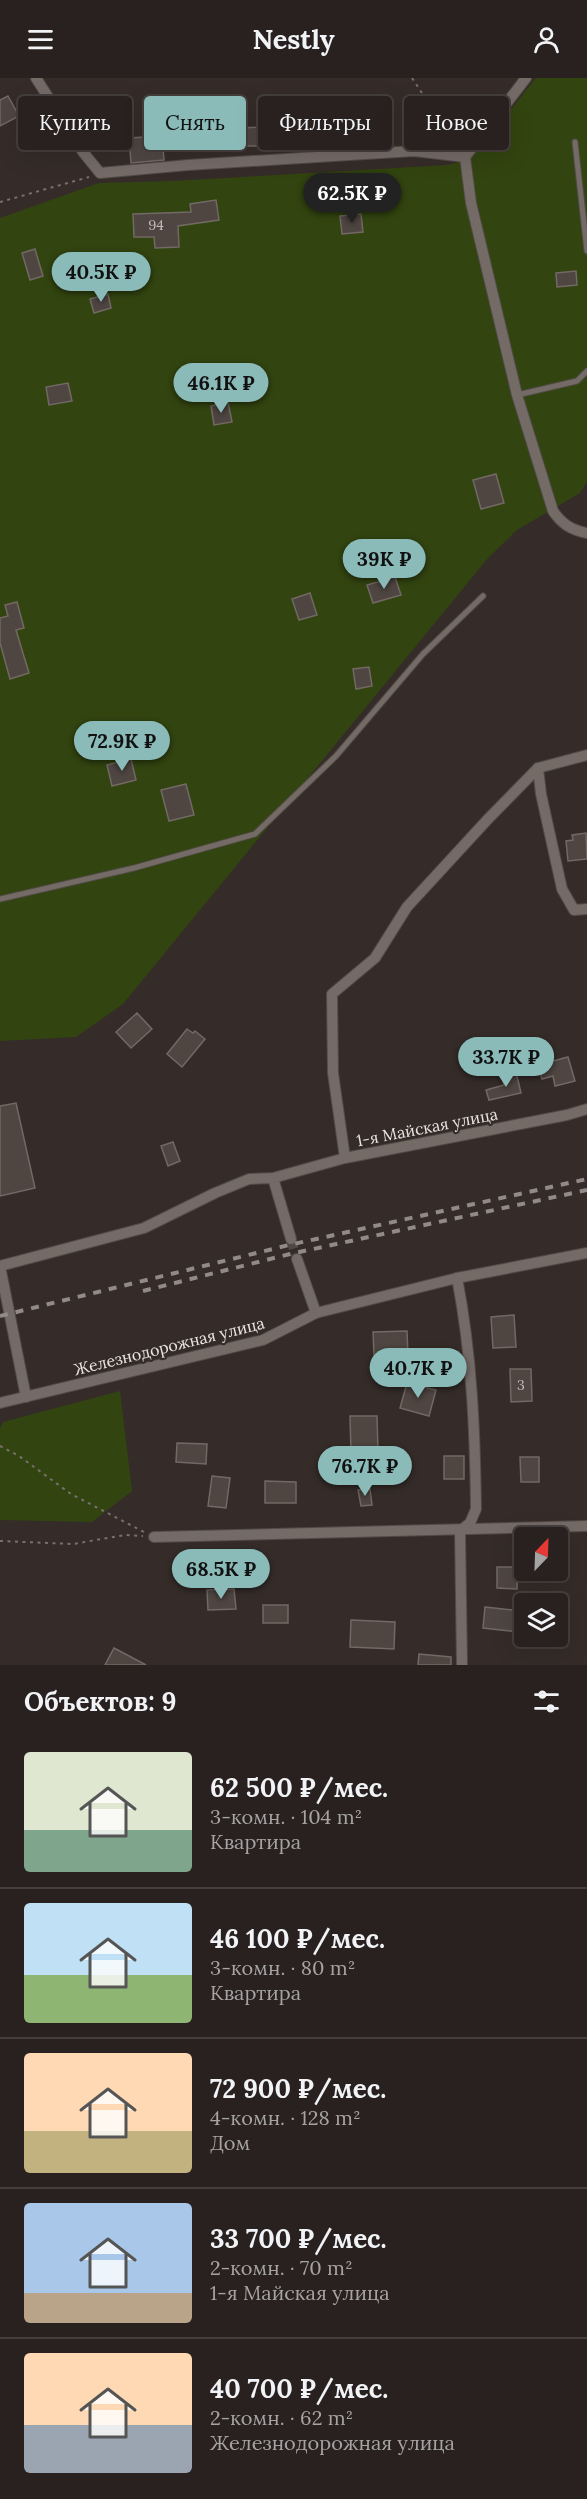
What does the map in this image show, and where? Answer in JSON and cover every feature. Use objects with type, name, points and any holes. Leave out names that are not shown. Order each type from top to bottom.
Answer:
[{"type":"street","points":[[36,78],[83,152],[100,172],[414,151],[465,157]]},
{"type":"street","points":[[526,78],[465,157],[471,203],[517,395],[553,511],[560,522],[575,531],[587,533]]},
{"type":"street","points":[[345,1158],[333,1073],[332,994],[375,958],[406,908],[538,768],[587,755]]},
{"type":"street","points":[[538,768],[541,794],[562,889],[574,910],[587,909]]},
{"type":"street","name":"1-я Майская улица","points":[[0,1266],[144,1228],[249,1179],[273,1178],[345,1158],[567,1115],[587,1109]]},
{"type":"street","points":[[273,1178],[291,1239]]},
{"type":"street","name":"Железнодорожная улица","points":[[0,1403],[263,1340],[316,1313],[457,1278],[587,1253]]},
{"type":"street","points":[[297,1259],[316,1313]]},
{"type":"street","points":[[0,1266],[26,1397]]},
{"type":"street","points":[[457,1278],[466,1324],[474,1410],[476,1498],[476,1509],[470,1523],[460,1531]]},
{"type":"street","points":[[154,1537],[587,1526]]},
{"type":"street","points":[[460,1531],[462,1665]]},
{"type":"lane","points":[[575,142],[587,250]]},
{"type":"lane","points":[[517,395],[577,381],[587,371]]},
{"type":"lane","points":[[0,899],[134,868],[255,834],[336,756],[423,654],[483,596]]},
{"type":"path","points":[[412,78],[465,157]]},
{"type":"path","points":[[0,202],[81,180],[100,172]]},
{"type":"path","points":[[0,1446],[19,1456],[71,1494],[154,1537]]},
{"type":"path","points":[[0,1540],[73,1544],[125,1535],[154,1537]]},
{"type":"green space","points":[[536,78],[587,78],[587,482],[580,493],[517,530],[488,558],[123,1004],[76,1037],[0,1041],[0,218],[99,183],[173,181],[447,165],[471,159],[478,150],[509,150],[509,112]]},
{"type":"green space","points":[[120,1391],[132,1491],[92,1522],[0,1520],[0,1428],[3,1422]]},
{"type":"building","points":[[8,96],[18,117],[0,126],[0,100]]},
{"type":"building","points":[[258,127],[258,146],[246,146],[246,128]]},
{"type":"building","points":[[144,137],[144,150],[163,150],[164,160],[131,163],[132,138]]},
{"type":"building","points":[[216,200],[219,220],[178,226],[179,247],[155,248],[154,237],[134,237],[133,214],[191,212],[190,204]]},
{"type":"building","points":[[361,214],[363,232],[342,234],[340,216]]},
{"type":"building","points":[[35,249],[43,276],[30,280],[22,253]]},
{"type":"building","points":[[576,271],[577,285],[557,287],[556,273]]},
{"type":"building","points":[[108,294],[111,308],[94,313],[90,299]]},
{"type":"building","points":[[68,383],[72,401],[49,405],[46,387]]},
{"type":"building","points":[[228,402],[232,422],[214,425],[211,406]]},
{"type":"building","points":[[496,474],[504,503],[481,509],[473,480]]},
{"type":"building","points":[[395,577],[401,595],[373,603],[367,585]]},
{"type":"building","points":[[310,593],[317,615],[299,620],[292,599]]},
{"type":"building","points":[[17,602],[24,628],[16,630],[29,673],[10,679],[0,643],[0,618],[8,616],[5,605]]},
{"type":"building","points":[[369,667],[372,686],[356,689],[353,669]]},
{"type":"building","points":[[131,759],[136,780],[112,786],[107,765]]},
{"type":"building","points":[[186,784],[194,815],[169,821],[161,790]]},
{"type":"building","points":[[586,833],[587,859],[568,861],[566,841],[573,840],[572,835]]},
{"type":"building","points":[[137,1013],[152,1029],[131,1048],[116,1032]]},
{"type":"building","points":[[187,1029],[193,1033],[195,1031],[205,1039],[182,1067],[167,1054]]},
{"type":"building","points":[[568,1057],[575,1081],[555,1086],[553,1076],[542,1079],[538,1065]]},
{"type":"building","points":[[516,1072],[521,1093],[489,1100],[486,1090],[504,1085],[502,1076]]},
{"type":"building","points":[[16,1103],[35,1188],[0,1196],[0,1106]]},
{"type":"building","points":[[173,1142],[180,1161],[168,1166],[161,1146]]},
{"type":"building","points":[[514,1315],[516,1347],[493,1348],[491,1317]]},
{"type":"building","points":[[407,1331],[408,1355],[374,1355],[373,1332]]},
{"type":"building","points":[[457,1354],[458,1375],[439,1377],[437,1356]]},
{"type":"building","points":[[510,1369],[531,1369],[532,1401],[511,1402]]},
{"type":"building","points":[[407,1383],[436,1390],[429,1416],[400,1408]]},
{"type":"building","points":[[350,1416],[377,1416],[378,1451],[351,1452]]},
{"type":"building","points":[[177,1443],[207,1444],[206,1464],[176,1462]]},
{"type":"building","points":[[444,1456],[464,1456],[464,1479],[444,1479]]},
{"type":"building","points":[[520,1457],[539,1457],[539,1482],[521,1482]]},
{"type":"building","points":[[212,1476],[230,1478],[226,1508],[208,1506]]},
{"type":"building","points":[[265,1481],[296,1482],[296,1503],[265,1503]]},
{"type":"building","points":[[370,1489],[372,1505],[361,1506],[358,1490]]},
{"type":"building","points":[[497,1567],[514,1567],[514,1581],[517,1581],[517,1589],[497,1588]]},
{"type":"building","points":[[234,1589],[236,1609],[208,1610],[207,1590]]},
{"type":"building","points":[[263,1605],[288,1605],[288,1623],[263,1623]]},
{"type":"building","points":[[485,1607],[514,1610],[514,1631],[483,1628]]},
{"type":"building","points":[[351,1620],[395,1622],[394,1649],[350,1647]]},
{"type":"building","points":[[114,1648],[146,1665],[105,1665]]},
{"type":"building","points":[[419,1654],[451,1657],[451,1665],[418,1665]]},
{"type":"tunnel","points":[[291,1239],[297,1259]]},
{"type":"railway","points":[[0,1316],[289,1245],[587,1179]]},
{"type":"railway","points":[[143,1291],[290,1254],[587,1190]]}]
